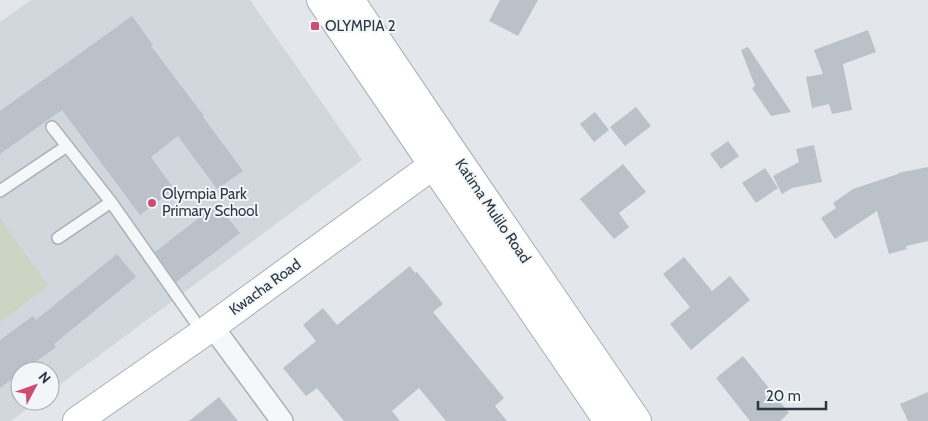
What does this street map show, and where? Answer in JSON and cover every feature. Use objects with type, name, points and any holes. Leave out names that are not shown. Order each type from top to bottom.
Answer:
[{"type":"main road","name":"Katima Mulilo Road","points":[[321,0],[442,158],[637,421]]},
{"type":"main road","name":"Katima Mulilo Road","points":[[350,0],[442,158],[608,421]]},
{"type":"main road","name":"Kwacha Road","points":[[77,421],[208,330],[442,158]]},
{"type":"street","points":[[208,330],[282,421]]},
{"type":"lane","points":[[52,127],[208,330]]},
{"type":"lane","points":[[0,190],[67,146]]},
{"type":"lane","points":[[58,238],[111,202]]},
{"type":"shaded area","name":"Olympia Park Primary School","points":[[31,0],[250,0],[362,160],[60,385],[60,361],[10,361],[10,411],[24,411],[11,421],[0,421],[0,22]]},
{"type":"green space","points":[[0,218],[48,286],[0,322]]},
{"type":"building","points":[[500,0],[538,0],[518,36],[489,21]]},
{"type":"building","points":[[132,16],[153,45],[151,46],[243,171],[217,189],[178,136],[151,157],[174,189],[140,215],[62,110],[0,154],[0,111]]},
{"type":"building","points":[[868,30],[876,52],[843,64],[852,110],[832,114],[829,104],[812,108],[806,77],[823,74],[814,50]]},
{"type":"building","points":[[748,47],[791,112],[771,116],[752,88],[755,86],[741,50]]},
{"type":"building","points":[[636,107],[651,126],[625,146],[610,127]]},
{"type":"building","points":[[595,112],[609,130],[594,142],[580,124]]},
{"type":"building","points":[[728,141],[739,156],[721,169],[710,154]]},
{"type":"building","points":[[814,145],[822,182],[792,188],[782,194],[773,176],[799,162],[796,149]]},
{"type":"building","points":[[623,164],[646,192],[619,213],[629,227],[614,239],[580,199]]},
{"type":"building","points":[[928,167],[928,241],[906,246],[907,249],[889,254],[877,211],[835,239],[821,218],[836,208],[833,203],[853,189],[898,173]]},
{"type":"building","points":[[765,168],[778,188],[756,203],[742,183]]},
{"type":"building","points":[[217,204],[240,233],[176,282],[155,252]]},
{"type":"building","points":[[117,254],[136,277],[54,344],[56,347],[37,361],[10,361],[10,380],[0,388],[0,340],[33,316],[36,320]]},
{"type":"building","points":[[684,257],[712,291],[730,276],[750,300],[691,350],[670,324],[690,307],[663,274]]},
{"type":"building","points":[[410,266],[443,304],[433,312],[504,398],[495,406],[507,421],[446,421],[419,388],[392,411],[400,421],[344,421],[317,388],[306,396],[283,368],[316,341],[303,325],[323,308],[337,325]]},
{"type":"building","points":[[743,356],[789,413],[780,421],[750,421],[716,378]]},
{"type":"building","points":[[928,392],[928,421],[908,421],[900,404]]},
{"type":"building","points":[[219,397],[238,421],[189,421]]},
{"type":"place","name":"OLYMPIA 2","points":[[315,26]]},
{"type":"place","name":"Olympia Park Primary School","points":[[152,203]]}]
